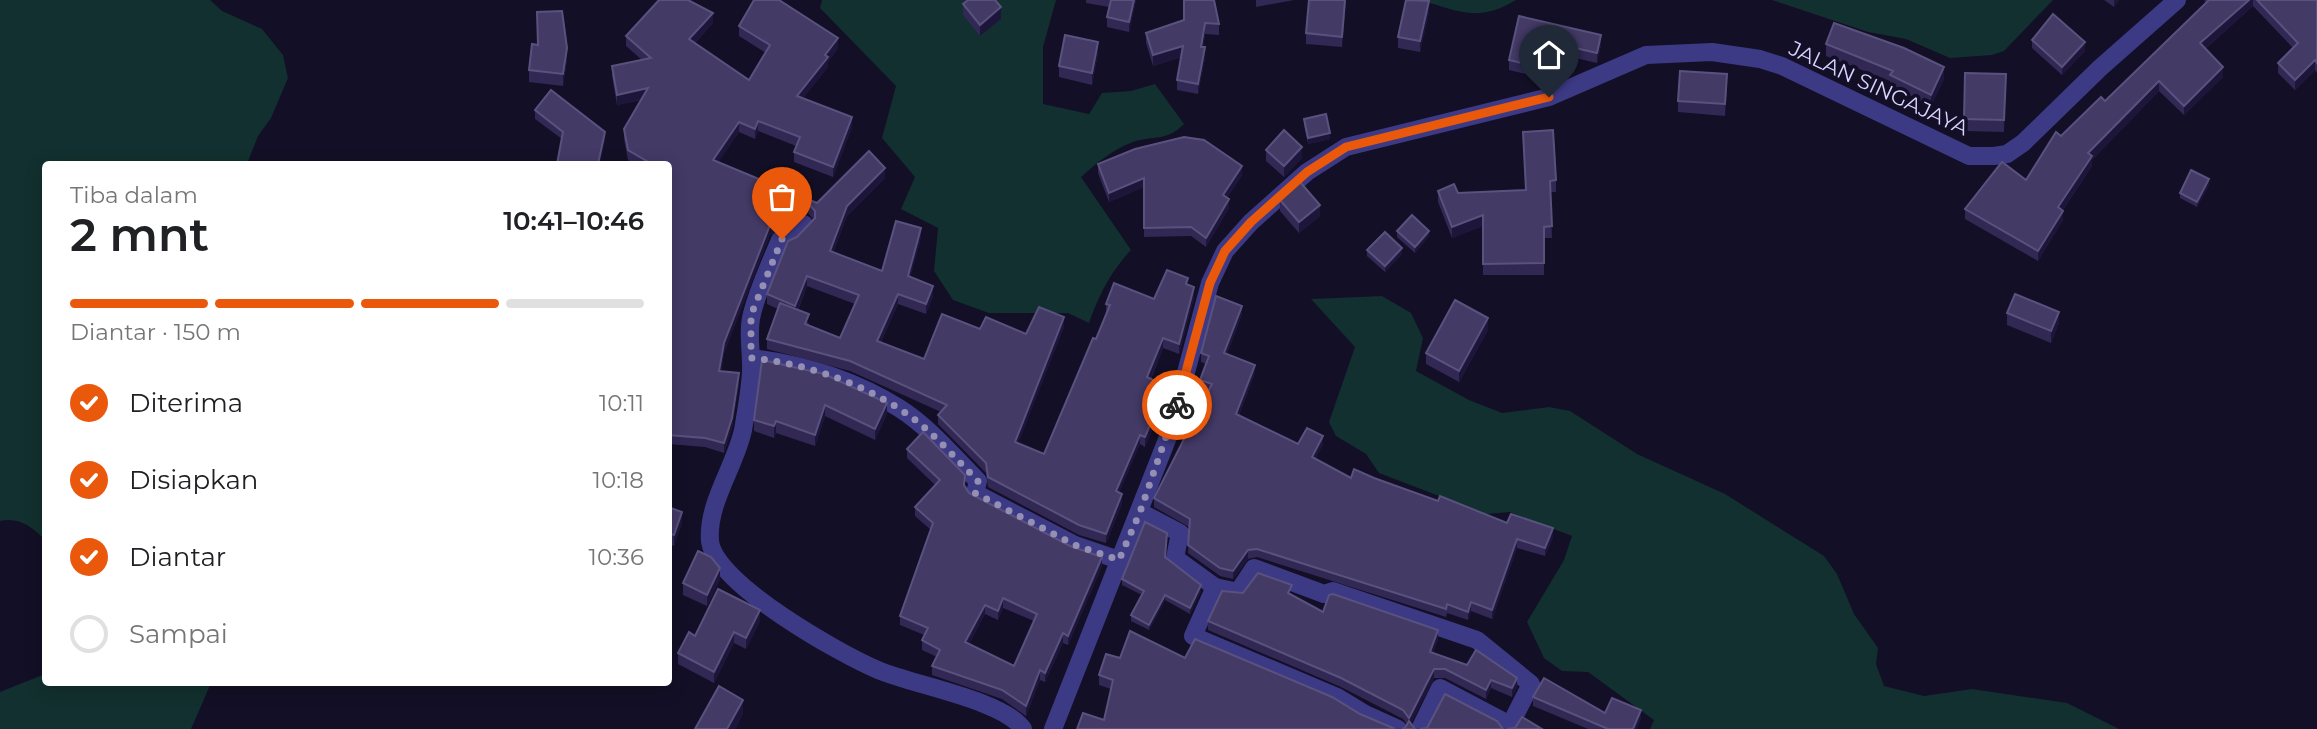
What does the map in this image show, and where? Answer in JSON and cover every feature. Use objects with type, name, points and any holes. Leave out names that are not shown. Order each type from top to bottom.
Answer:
[{"type":"street","name":"JALAN SINGAJAYA","points":[[1053,729],[1170,432],[1210,283],[1225,251],[1251,222],[1307,172],[1346,147],[1549,97],[1646,55],[1712,52],[1760,58],[1782,66],[1969,156],[2007,154],[2023,143],[2177,0]]},
{"type":"street","points":[[804,224],[789,239],[779,242],[751,315],[751,358],[743,432],[713,517],[710,543],[714,554],[740,585],[800,628],[878,670],[997,709],[1017,720],[1023,729]]},
{"type":"street","points":[[751,358],[781,361],[830,374],[899,408],[932,435],[978,481],[975,493],[1075,545],[1119,560]]},
{"type":"street","points":[[1140,512],[1180,533],[1175,558],[1215,587],[1238,592],[1254,568],[1324,594],[1333,591],[1477,640],[1531,684],[1509,727],[1440,688],[1420,729]]},
{"type":"street","points":[[1215,587],[1193,636],[1337,697],[1398,729]]},
{"type":"green space","points":[[0,0],[210,0],[222,11],[262,29],[283,55],[288,78],[248,161],[42,161],[42,537],[25,524],[14,520],[0,521]]},
{"type":"green space","points":[[822,0],[1056,0],[1043,47],[1043,104],[1089,114],[1102,93],[1131,91],[1155,84],[1184,124],[1165,136],[1140,140],[1119,148],[1081,177],[1131,250],[1106,284],[1089,323],[1068,313],[989,313],[953,300],[934,271],[938,228],[901,209],[915,177],[882,138],[896,86],[820,8]]},
{"type":"green space","points":[[1420,0],[1516,0],[1490,11],[1468,13]]},
{"type":"green space","points":[[1772,0],[2053,0],[2004,51],[1992,55],[1950,58],[1906,39],[1868,32]]},
{"type":"green space","points":[[1382,296],[1411,313],[1423,338],[1416,371],[1469,400],[1502,413],[1549,407],[1570,411],[1637,454],[1725,494],[1824,556],[1837,574],[1854,614],[1878,648],[1876,664],[1884,686],[1924,696],[1972,689],[2067,703],[2119,729],[1650,729],[1654,720],[1588,672],[1562,671],[1544,658],[1527,622],[1564,560],[1572,536],[1510,512],[1486,514],[1379,473],[1366,454],[1336,436],[1329,422],[1355,347],[1311,299]]},
{"type":"green space","points":[[42,675],[42,686],[210,686],[191,729],[0,729],[0,692]]},
{"type":"building","points":[[659,0],[688,0],[713,13],[689,39],[749,80],[770,45],[739,26],[754,0],[779,0],[838,38],[825,55],[828,57],[797,96],[852,117],[833,167],[794,152],[800,137],[758,121],[755,129],[739,122],[713,160],[817,203],[869,151],[885,168],[847,206],[830,251],[882,271],[896,221],[921,228],[908,276],[933,286],[926,304],[898,294],[877,341],[924,359],[942,314],[980,329],[986,317],[1026,334],[1039,307],[1064,317],[1015,442],[1044,454],[1093,338],[1096,339],[1110,305],[1106,304],[1114,283],[1154,299],[1167,270],[1188,278],[1186,284],[1194,287],[1179,344],[1163,338],[1147,377],[1157,382],[1147,405],[1157,409],[1145,437],[1140,435],[1116,491],[1122,494],[1106,534],[1079,525],[988,477],[986,463],[938,415],[947,405],[850,361],[767,339],[780,303],[809,314],[805,324],[840,338],[859,295],[807,276],[795,306],[767,294],[788,241],[797,237],[815,218],[815,211],[808,203],[800,203],[784,218],[770,225],[724,343],[719,371],[739,373],[732,418],[724,443],[705,438],[672,435],[672,161],[647,161],[628,150],[624,129],[648,88],[617,95],[612,66],[651,58],[626,36]]},
{"type":"building","points":[[968,0],[995,0],[1001,7],[980,25],[963,4]]},
{"type":"building","points":[[1111,0],[1134,0],[1129,22],[1107,17]]},
{"type":"building","points":[[1184,0],[1214,0],[1219,24],[1205,23],[1201,47],[1205,47],[1198,84],[1177,80],[1183,46],[1153,55],[1146,33],[1184,20]]},
{"type":"building","points":[[1309,0],[1345,0],[1342,37],[1306,33]]},
{"type":"building","points":[[1406,0],[1429,1],[1420,41],[1398,37]]},
{"type":"building","points":[[2209,0],[2249,0],[2200,43],[2223,67],[2184,106],[2159,81],[2088,153],[2092,156],[2058,207],[2063,211],[2038,251],[1965,209],[2002,162],[2026,180],[2056,132],[2061,136],[2101,97],[2105,101]]},
{"type":"building","points":[[2257,0],[2317,0],[2317,63],[2315,60],[2295,80],[2278,63],[2298,43]]},
{"type":"building","points":[[562,11],[567,48],[563,74],[529,70],[532,44],[538,45],[537,12]]},
{"type":"building","points":[[2053,14],[2085,42],[2062,67],[2032,40]]},
{"type":"building","points":[[1519,16],[1601,35],[1597,53],[1558,44],[1551,70],[1509,60]]},
{"type":"building","points":[[1834,23],[1904,48],[1944,67],[1931,95],[1890,75],[1893,71],[1826,44]]},
{"type":"building","points":[[1065,35],[1098,42],[1092,73],[1059,66]]},
{"type":"building","points":[[1680,71],[1727,74],[1725,104],[1678,101]]},
{"type":"building","points":[[1965,73],[2006,74],[2004,120],[1964,119]]},
{"type":"building","points":[[551,90],[605,132],[599,161],[558,161],[563,132],[535,110]]},
{"type":"building","points":[[1326,114],[1330,133],[1308,138],[1304,119]]},
{"type":"building","points":[[1284,130],[1302,147],[1284,166],[1266,150]]},
{"type":"building","points":[[1553,130],[1556,180],[1550,181],[1552,226],[1544,227],[1544,263],[1483,264],[1483,215],[1452,227],[1438,191],[1454,184],[1458,193],[1526,190],[1523,132]]},
{"type":"building","points":[[1184,137],[1204,140],[1242,166],[1223,195],[1229,199],[1206,238],[1191,227],[1144,228],[1144,178],[1109,193],[1098,164],[1135,149]]},
{"type":"building","points":[[2191,170],[2209,179],[2197,202],[2180,193]]},
{"type":"building","points":[[1300,182],[1320,205],[1299,222],[1280,200]]},
{"type":"building","points":[[1412,215],[1429,231],[1415,247],[1397,231]]},
{"type":"building","points":[[1385,232],[1402,248],[1385,266],[1367,250]]},
{"type":"building","points":[[2015,294],[2059,312],[2051,331],[2007,313]]},
{"type":"building","points":[[1216,296],[1242,306],[1224,353],[1255,365],[1236,414],[1298,444],[1307,428],[1323,436],[1312,457],[1351,478],[1354,469],[1438,501],[1440,496],[1507,523],[1511,514],[1553,528],[1545,548],[1517,539],[1492,610],[1471,602],[1468,612],[1447,604],[1446,609],[1257,549],[1248,550],[1233,571],[1220,568],[1188,545],[1190,519],[1154,498],[1212,384],[1200,380],[1209,356],[1201,353]]},
{"type":"building","points":[[1455,300],[1488,318],[1459,371],[1426,353]]},
{"type":"building","points":[[762,360],[824,374],[887,403],[875,429],[825,405],[815,435],[776,421],[774,426],[754,420]]},
{"type":"building","points":[[923,432],[965,475],[964,485],[969,493],[1070,546],[1102,557],[1068,636],[1063,633],[1045,673],[1040,670],[1026,706],[1002,690],[932,666],[940,650],[922,640],[928,628],[900,616],[933,523],[915,507],[940,480],[907,449]],"holes":[[[1003,598],[1037,614],[1014,666],[965,642],[985,605],[998,611]]]},
{"type":"building","points":[[672,508],[682,512],[672,534]]},
{"type":"building","points":[[1145,522],[1167,533],[1165,557],[1201,585],[1190,608],[1165,595],[1149,625],[1131,615],[1144,591],[1122,579]]},
{"type":"building","points":[[698,551],[711,557],[720,568],[707,595],[683,583]]},
{"type":"building","points":[[1258,573],[1292,585],[1288,593],[1323,612],[1329,595],[1333,594],[1438,630],[1430,652],[1467,665],[1476,650],[1517,678],[1512,688],[1491,680],[1486,690],[1445,669],[1434,669],[1409,718],[1403,710],[1341,678],[1208,621],[1222,591],[1243,593]]},
{"type":"building","points":[[718,589],[760,610],[746,638],[734,632],[714,672],[678,653],[689,632],[695,636]]},
{"type":"building","points":[[1130,631],[1185,658],[1195,639],[1332,697],[1360,714],[1395,729],[1077,729],[1083,713],[1104,720],[1113,680],[1099,675],[1106,654],[1120,658]]},
{"type":"building","points":[[1544,678],[1605,713],[1612,698],[1641,710],[1633,729],[1608,729],[1533,697]]},
{"type":"building","points":[[719,686],[743,700],[727,729],[695,729]]},
{"type":"building","points":[[1445,694],[1497,721],[1503,729],[1420,729],[1427,728]]},
{"type":"building","points":[[1522,717],[1542,729],[1507,729],[1515,728]]},
{"type":"building","points":[[1409,721],[1415,729],[1402,729],[1405,728]]},
{"type":"way so far","points":[[782,239],[751,315],[751,358],[781,361],[830,374],[899,408],[932,435],[978,481],[975,493],[1040,524],[1075,545],[1119,560],[1170,432],[1177,405]]},
{"type":"route","points":[[1177,405],[1217,265],[1225,251],[1251,222],[1307,172],[1346,147],[1549,97]]}]
